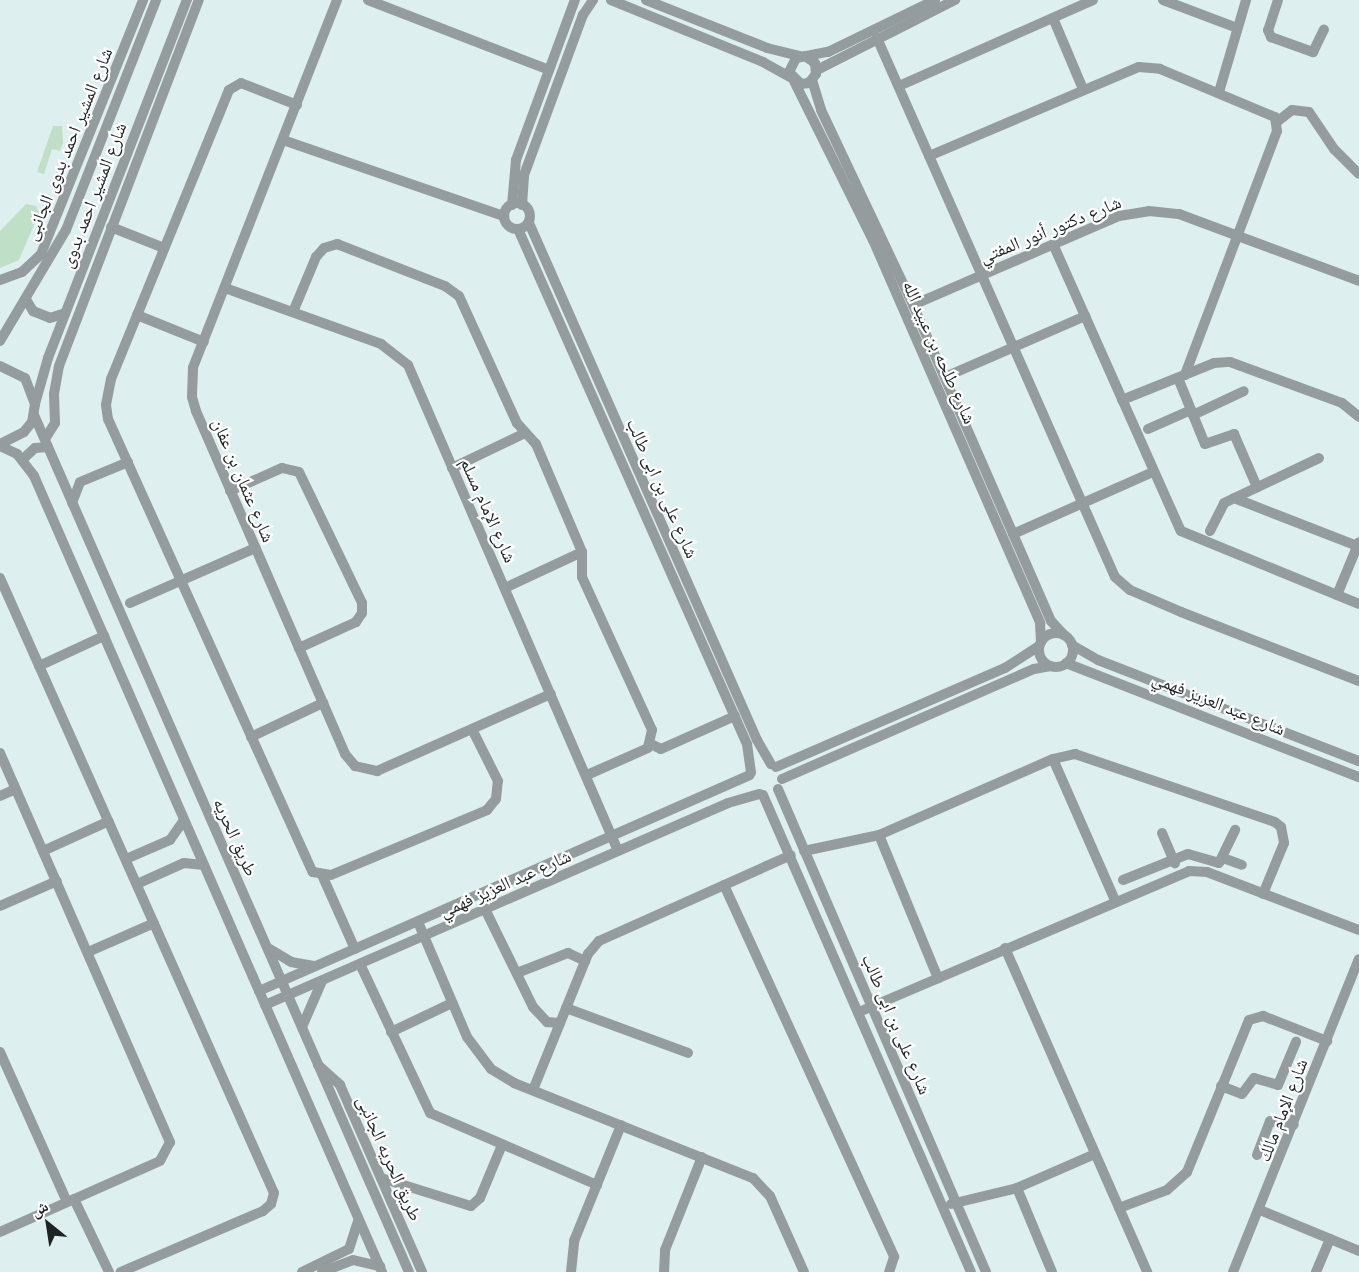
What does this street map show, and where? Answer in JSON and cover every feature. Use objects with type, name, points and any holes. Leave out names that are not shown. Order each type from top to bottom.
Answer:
[{"type":"street","name":"شارع المشير احمد بدوى الجانبى","points":[[110,102],[143,0]]},
{"type":"street","name":"شارع المشير احمد بدوى","points":[[0,341],[27,301],[53,244],[110,102],[156,0]]},
{"type":"street","name":"شارع المشير احمد بدوى","points":[[34,415],[48,358],[90,249],[117,195],[187,0]]},
{"type":"street","points":[[23,459],[35,448],[46,443],[55,423],[54,385],[111,227],[117,195],[199,0]]},
{"type":"street","name":"شارع عثمان بن عفان","points":[[337,0],[193,368],[192,397],[255,548],[349,761],[369,772],[551,694]]},
{"type":"street","points":[[368,0],[549,70]]},
{"type":"street","points":[[517,205],[516,160],[575,0]]},
{"type":"street","points":[[504,216],[517,205],[524,175],[583,15],[593,0]]},
{"type":"street","points":[[611,0],[763,62],[801,84],[815,75],[830,56],[935,0]]},
{"type":"street","points":[[646,0],[767,48],[803,56],[812,60],[815,75]]},
{"type":"street","points":[[792,79],[790,64],[803,56],[830,56],[877,38],[956,0]]},
{"type":"street","points":[[898,87],[1093,0]]},
{"type":"street","points":[[1163,0],[1237,28]]},
{"type":"street","points":[[1219,92],[1246,0]]},
{"type":"street","points":[[1278,0],[1268,30],[1271,38],[1313,52],[1323,28]]},
{"type":"street","points":[[572,12],[583,15]]},
{"type":"street","points":[[1053,18],[1083,89]]},
{"type":"street","points":[[877,38],[1109,569],[1130,590],[1359,681]]},
{"type":"street","points":[[763,62],[768,57],[767,48]]},
{"type":"street","points":[[929,156],[1131,69],[1149,67],[1219,92],[1278,121]]},
{"type":"street","name":"شارع طلحه بن عبيد الله","points":[[815,75],[816,113],[1040,611],[1064,635]]},
{"type":"street","name":"شارع طلحه بن عبيد الله","points":[[792,79],[816,113],[913,305],[945,377],[1013,534],[1040,611],[1040,644]]},
{"type":"street","points":[[297,105],[241,83],[229,90],[111,379],[106,405],[128,462],[309,867],[322,875],[331,875],[492,805],[498,781],[472,729]]},
{"type":"street","points":[[1257,487],[1234,434],[1205,444],[1181,376],[1238,235],[1278,121],[1292,110],[1309,112],[1334,149],[1359,174]]},
{"type":"street","points":[[283,140],[504,216],[508,226],[518,229],[529,223],[529,212],[517,205]]},
{"type":"street","name":"شارع دكتور أنور المفتي","points":[[913,305],[1119,216],[1149,211],[1179,214],[1238,235]]},
{"type":"street","name":"شارع على بن ابى طالب","points":[[529,223],[620,442],[752,742],[751,774]]},
{"type":"street","points":[[111,227],[164,248]]},
{"type":"street","name":"شارع على بن ابى طالب","points":[[518,229],[620,442]]},
{"type":"street","points":[[1238,235],[1359,281]]},
{"type":"street","name":"شارع المشير احمد بدوى الجانبى","points":[[0,280],[28,269],[53,244]]},
{"type":"street","points":[[293,312],[316,257],[324,248],[337,244],[451,288],[459,296],[525,433],[537,444],[582,552],[582,577],[652,730],[651,744]]},
{"type":"street","points":[[1053,244],[1177,525],[1187,536],[1359,604]]},
{"type":"street","points":[[90,249],[101,252]]},
{"type":"street","name":"شارع الإمام مسلم","points":[[225,288],[381,344],[401,356],[587,775],[618,851]]},
{"type":"street","points":[[27,301],[33,311],[50,318],[65,313]]},
{"type":"street","points":[[137,315],[204,342]]},
{"type":"street","points":[[945,377],[1085,316]]},
{"type":"street","points":[[48,358],[61,362]]},
{"type":"street","points":[[1122,400],[1214,363],[1230,362],[1342,403],[1359,417]]},
{"type":"street","points":[[0,366],[25,378],[35,404]]},
{"type":"street","points":[[1149,429],[1244,391]]},
{"type":"street","points":[[0,445],[24,432],[34,415]]},
{"type":"street","name":"طريق الحريه","points":[[34,415],[409,1272]]},
{"type":"street","points":[[452,468],[525,433]]},
{"type":"street","points":[[0,445],[23,459],[104,636],[381,1269]]},
{"type":"street","points":[[1210,531],[1224,503],[1319,458]]},
{"type":"street","points":[[58,472],[80,482],[128,462]]},
{"type":"street","points":[[230,490],[282,468],[299,472],[362,603],[362,614],[356,622],[299,648]]},
{"type":"street","points":[[1013,534],[1153,472]]},
{"type":"street","points":[[72,504],[80,482]]},
{"type":"street","points":[[1234,498],[1358,544],[1337,595]]},
{"type":"street","points":[[130,603],[255,548]]},
{"type":"street","points":[[505,588],[582,552]]},
{"type":"street","points":[[0,578],[272,1188],[273,1199],[263,1211],[121,1272]]},
{"type":"street","name":"شارع على بن ابى طالب","points":[[687,595],[735,716],[752,742],[773,766]]},
{"type":"street","points":[[1051,634],[1064,635],[1072,645],[1066,663],[1025,673],[796,773],[761,794],[751,786],[751,774],[759,765],[773,766],[791,761],[1019,661],[1051,634]]},
{"type":"street","points":[[39,666],[104,636]]},
{"type":"street","points":[[1040,644],[1042,661],[1051,666]]},
{"type":"street","name":"شارع عبد العزيز فهمي","points":[[1072,645],[1098,660],[1359,761]]},
{"type":"street","points":[[1094,672],[1092,665],[1098,660]]},
{"type":"street","points":[[1019,661],[1025,673]]},
{"type":"street","name":"شارع عبد العزيز فهمي","points":[[1066,663],[1359,777]]},
{"type":"street","points":[[250,737],[323,703]]},
{"type":"street","points":[[651,744],[661,749],[735,716]]},
{"type":"street","points":[[587,775],[651,744]]},
{"type":"street","points":[[804,851],[879,835],[1053,759],[1087,756],[1275,822],[1281,827],[1284,843],[1263,894]]},
{"type":"street","points":[[1053,759],[1115,900]]},
{"type":"street","points":[[0,1232],[160,1161],[170,1142],[2,761]]},
{"type":"street","points":[[791,761],[796,773]]},
{"type":"street","points":[[773,766],[780,784]]},
{"type":"street","name":"شارع عبد العزيز فهمي","points":[[259,991],[731,785],[751,774]]},
{"type":"street","name":"شارع على بن ابى طالب","points":[[780,784],[785,808],[986,1272]]},
{"type":"street","points":[[731,785],[736,800]]},
{"type":"street","points":[[0,796],[15,789]]},
{"type":"street","name":"شارع على بن ابى طالب","points":[[761,794],[774,814],[971,1272]]},
{"type":"street","name":"شارع عبد العزيز فهمي","points":[[265,1005],[736,800],[761,794]]},
{"type":"street","points":[[774,814],[785,808]]},
{"type":"street","points":[[126,859],[170,840],[184,820]]},
{"type":"street","points":[[43,851],[109,821]]},
{"type":"street","points":[[1123,880],[1173,858],[1188,854],[1220,863],[1235,830]]},
{"type":"street","points":[[1162,833],[1179,872]]},
{"type":"street","points":[[879,835],[938,978]]},
{"type":"street","points":[[533,1090],[585,961],[599,941],[791,855]]},
{"type":"street","points":[[1224,858],[1242,865]]},
{"type":"street","points":[[137,884],[184,863],[204,865]]},
{"type":"street","points":[[859,1012],[1179,872],[1207,872],[1359,930]]},
{"type":"street","points":[[322,875],[355,949]]},
{"type":"street","points":[[0,899],[55,878]]},
{"type":"street","points":[[0,906],[55,878]]},
{"type":"street","points":[[724,885],[894,1257],[889,1272]]},
{"type":"street","points":[[485,909],[541,1018],[560,1023]]},
{"type":"street","points":[[418,922],[452,1003],[481,1060],[502,1077],[753,1178],[763,1186],[804,1272]]},
{"type":"street","points":[[88,952],[154,923]]},
{"type":"street","points":[[266,946],[291,962],[316,966],[322,981],[302,1027]]},
{"type":"street","points":[[1005,948],[1147,1272]]},
{"type":"street","points":[[517,973],[567,953],[585,961]]},
{"type":"street","name":"شارع الإمام مالك","points":[[1233,1272],[1260,1210],[1359,959]]},
{"type":"street","points":[[360,964],[430,1113],[597,1185]]},
{"type":"street","points":[[391,1032],[452,1003]]},
{"type":"street","points":[[566,1008],[687,1053]]},
{"type":"street","points":[[1119,1208],[1167,1190],[1182,1179],[1253,1017],[1263,1016],[1327,1041]]},
{"type":"street","points":[[1221,1086],[1242,1094],[1254,1077],[1278,1085],[1296,1042]]},
{"type":"street","points":[[0,1052],[71,1200],[109,1272]]},
{"type":"street","name":"طريق الحريه الجانبى","points":[[318,1065],[340,1085],[422,1272]]},
{"type":"street","points":[[1257,1155],[1270,1121],[1294,1125]]},
{"type":"street","points":[[571,1272],[570,1252],[621,1125]]},
{"type":"street","points":[[381,1178],[471,1206],[480,1198],[502,1145]]},
{"type":"street","points":[[943,1205],[1017,1188],[1095,1154]]},
{"type":"street","points":[[664,1272],[665,1250],[702,1157]]},
{"type":"street","points":[[1017,1188],[1052,1272]]},
{"type":"street","points":[[1260,1210],[1359,1251]]},
{"type":"street","points":[[302,1272],[349,1248],[355,1239],[358,1218]]},
{"type":"street","points":[[1316,1272],[1330,1239]]},
{"type":"street","points":[[322,1272],[353,1260],[381,1269]]},
{"type":"green space","points":[[53,126],[62,126],[63,143],[60,151],[52,149],[44,174],[37,172]]},
{"type":"green space","points":[[26,204],[36,206],[39,213],[19,260],[0,268],[0,231]]}]
